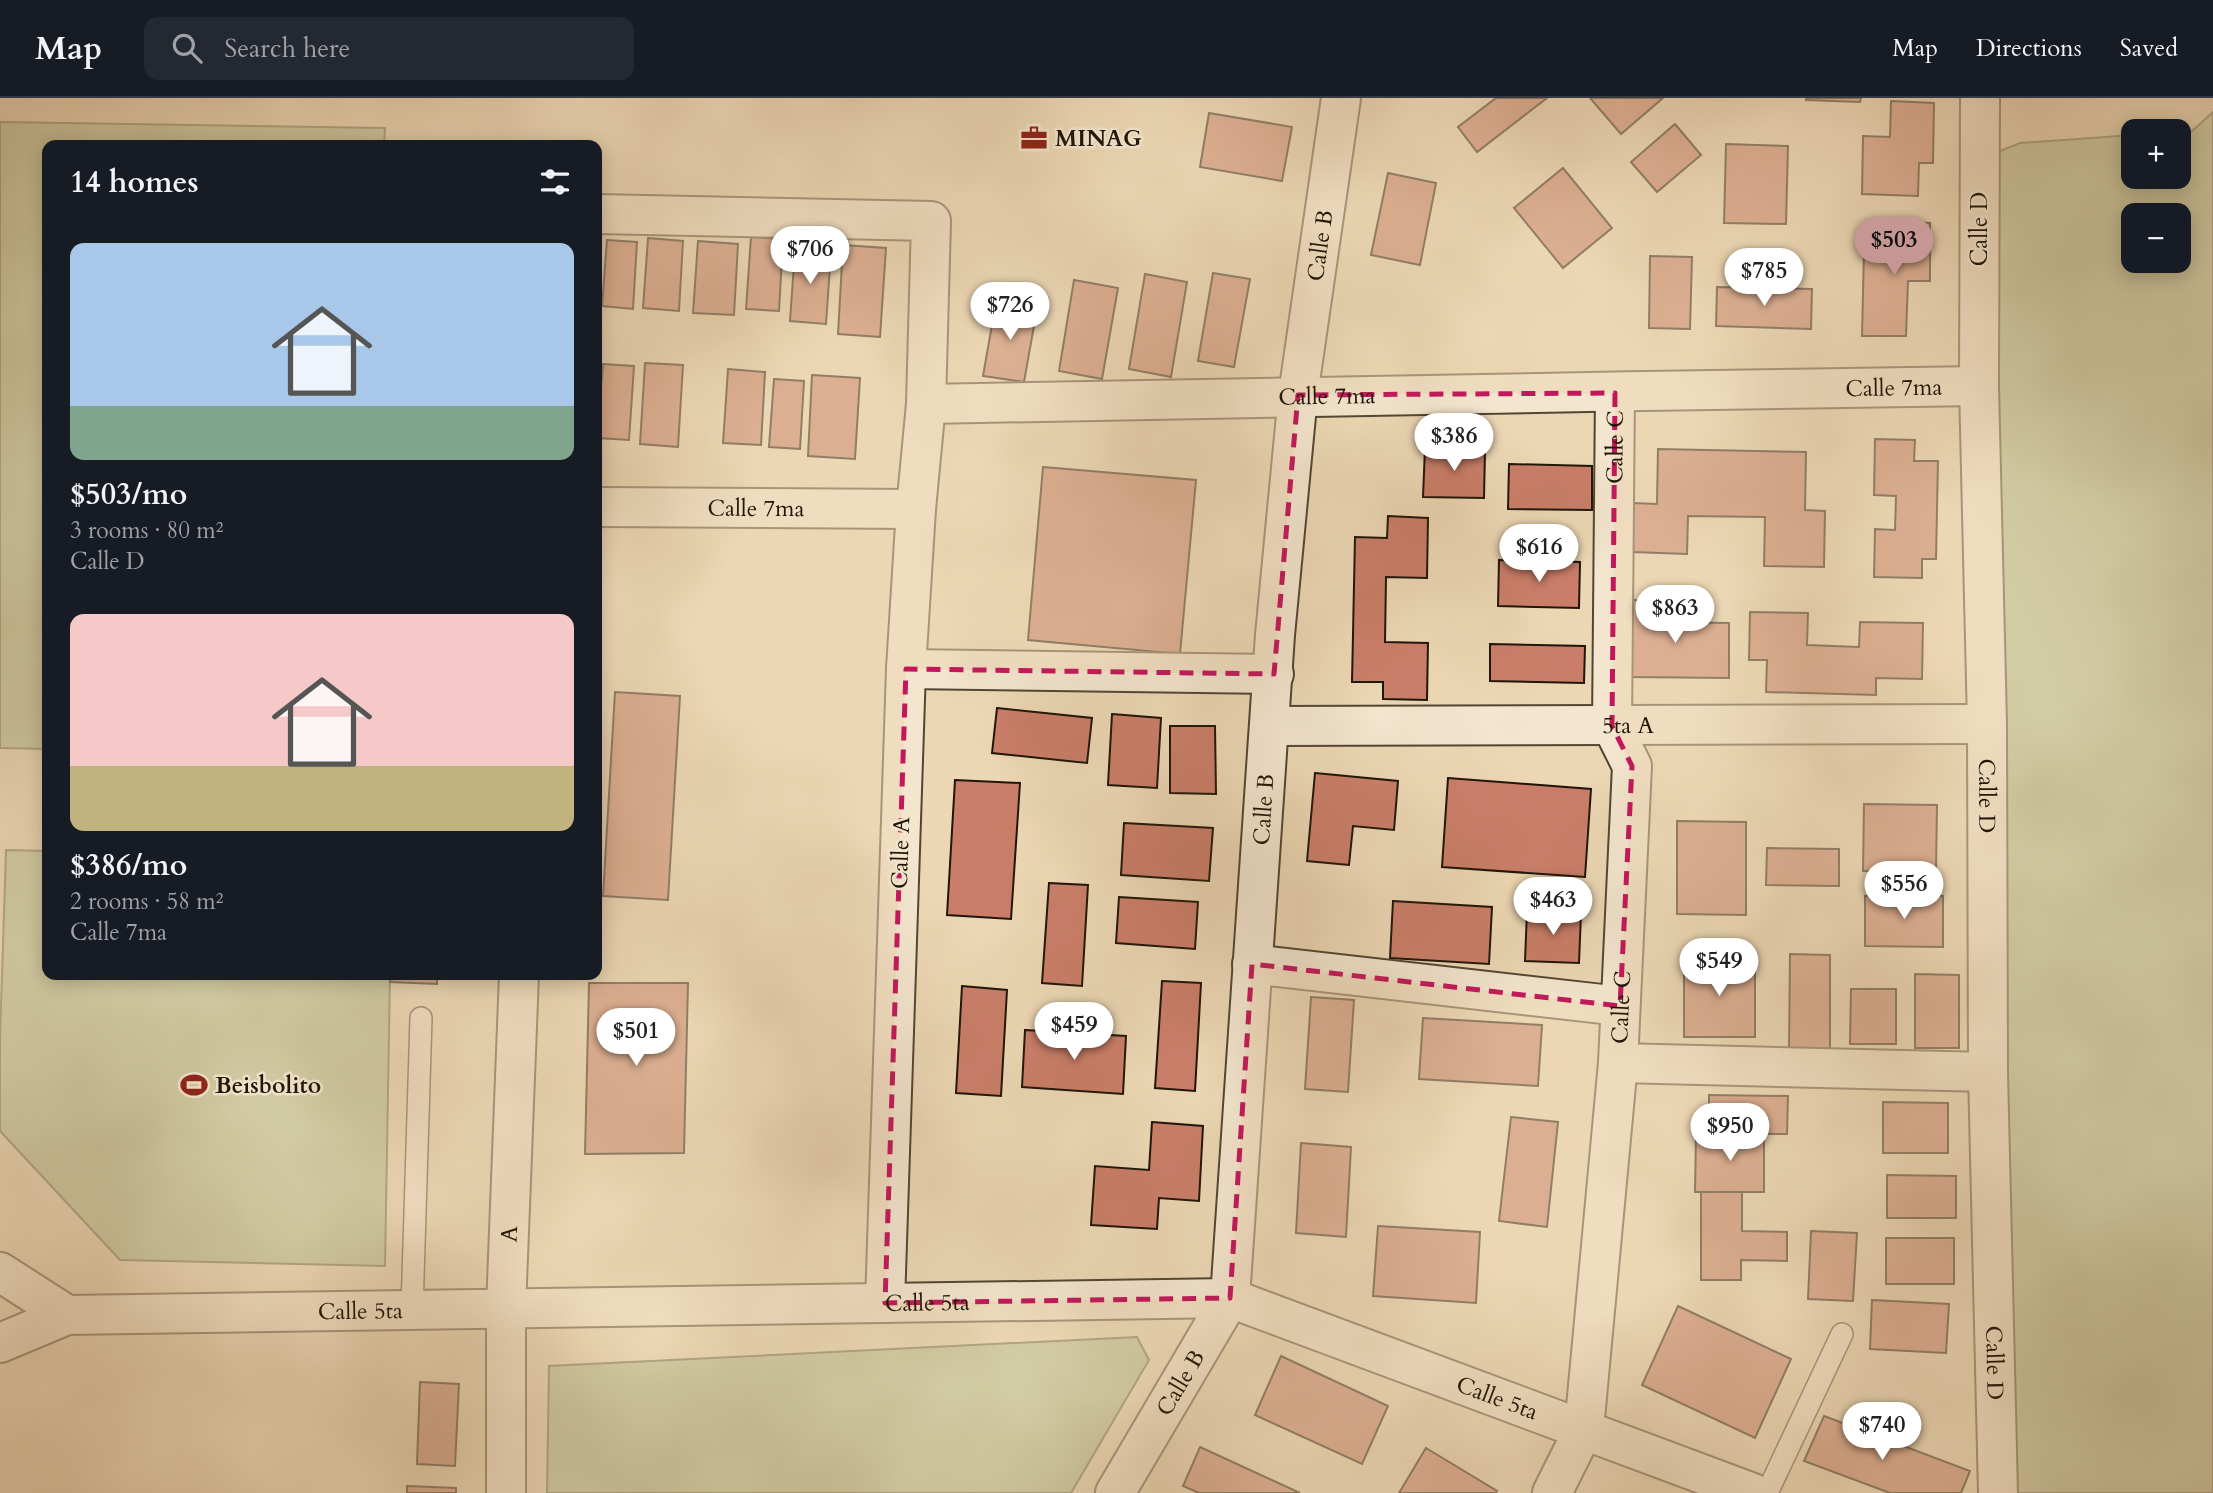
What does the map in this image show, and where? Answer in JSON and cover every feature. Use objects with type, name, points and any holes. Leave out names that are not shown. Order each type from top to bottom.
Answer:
[{"type":"street","name":"Calle B","points":[[1115,1493],[1230,1297],[1275,635],[1298,395],[1341,98]]},
{"type":"street","name":"Calle D","points":[[1980,98],[1979,386],[1987,724],[1988,1072],[1998,1493]]},
{"type":"street","name":"Calle A","points":[[602,214],[931,221],[926,404],[906,669],[885,1303]]},
{"type":"street","name":"Calle 7ma","points":[[926,404],[1298,395],[1615,393],[1979,386]]},
{"type":"street","name":"Calle C","points":[[1552,1493],[1584,1429],[1618,1063],[1632,766],[1612,726],[1615,393]]},
{"type":"street","name":"Calle 7ma","points":[[602,507],[916,509]]},
{"type":"street","points":[[906,669],[1274,674]]},
{"type":"street","name":"5ta A","points":[[1269,726],[1987,724]]},
{"type":"street","points":[[1252,964],[1620,1006]]},
{"type":"street","name":"A","points":[[506,1493],[506,1308],[519,980]]},
{"type":"street","points":[[1618,1063],[1988,1072]]},
{"type":"street","points":[[0,1272],[67,1315]]},
{"type":"street","name":"Calle 5ta","points":[[67,1315],[1230,1297],[1753,1493]]},
{"type":"street","points":[[0,1343],[67,1315]]},
{"type":"lane","points":[[412,1310],[421,1018]]},
{"type":"lane","points":[[1766,1493],[1842,1334]]},
{"type":"highlighted area","points":[[1615,393],[1612,726],[1632,766],[1620,1006],[1252,964],[1230,1298],[885,1303],[906,669],[1274,674],[1298,395]]},
{"type":"green space","points":[[2213,112],[2213,1493],[1998,1493],[1990,155],[2020,143],[2121,136],[2121,189],[2191,189],[2191,132]]},
{"type":"green space","points":[[0,122],[385,128],[384,140],[42,140],[42,749],[0,748]]},
{"type":"green space","name":"Beisbolito","points":[[6,850],[42,851],[42,980],[390,980],[385,1266],[120,1260],[0,1131]]},
{"type":"green space","points":[[1137,1337],[1149,1360],[1071,1493],[547,1493],[549,1366]]},
{"type":"building","points":[[1496,98],[1547,98],[1477,152],[1458,127]]},
{"type":"building","points":[[1590,98],[1663,98],[1621,134]]},
{"type":"building","points":[[1806,98],[1861,98],[1860,102]]},
{"type":"building","points":[[1891,101],[1934,103],[1933,163],[1919,163],[1918,196],[1862,194],[1863,136],[1890,137]]},
{"type":"building","points":[[1209,113],[1292,127],[1282,181],[1200,167]]},
{"type":"building","points":[[1675,124],[1701,155],[1657,192],[1631,162]]},
{"type":"building","points":[[1726,144],[1788,146],[1786,224],[1724,223]]},
{"type":"building","points":[[1563,168],[1612,228],[1563,268],[1514,208]]},
{"type":"building","points":[[1388,173],[1436,183],[1420,265],[1371,255]]},
{"type":"building","points":[[1885,222],[1930,223],[1930,281],[1908,281],[1906,336],[1862,336],[1864,250],[1885,250]]},
{"type":"building","points":[[751,237],[783,239],[779,311],[746,309]]},
{"type":"building","points":[[648,238],[683,241],[679,311],[643,308]]},
{"type":"building","points":[[607,240],[637,242],[633,309],[602,306]]},
{"type":"building","points":[[698,241],[738,244],[734,315],[693,313]]},
{"type":"building","points":[[843,245],[886,248],[880,337],[838,334]]},
{"type":"building","points":[[795,249],[831,252],[826,324],[790,321]]},
{"type":"building","points":[[1650,256],[1692,257],[1690,329],[1649,328]]},
{"type":"building","points":[[1213,273],[1250,279],[1234,367],[1198,361]]},
{"type":"building","points":[[1145,274],[1187,282],[1171,377],[1129,369]]},
{"type":"building","points":[[1074,280],[1118,288],[1102,379],[1059,371]]},
{"type":"building","points":[[1717,287],[1812,289],[1811,329],[1716,326]]},
{"type":"building","points":[[996,302],[1037,309],[1024,382],[983,376]]},
{"type":"building","points":[[645,363],[683,365],[678,447],[640,444]]},
{"type":"building","points":[[603,364],[634,366],[629,440],[602,438]]},
{"type":"building","points":[[728,369],[765,372],[761,445],[723,443]]},
{"type":"building","points":[[812,375],[860,378],[855,459],[808,456]]},
{"type":"building","points":[[774,379],[804,381],[800,449],[769,447]]},
{"type":"building","points":[[1875,439],[1915,440],[1914,461],[1938,461],[1936,559],[1922,559],[1922,578],[1874,577],[1875,529],[1895,530],[1896,496],[1874,495]]},
{"type":"building","points":[[1425,448],[1485,449],[1484,498],[1423,497]]},
{"type":"building","points":[[1658,449],[1806,452],[1805,510],[1825,511],[1824,567],[1764,566],[1765,517],[1688,516],[1687,554],[1632,552],[1633,503],[1657,504]]},
{"type":"building","points":[[1509,464],[1592,466],[1592,510],[1508,509]]},
{"type":"building","points":[[1043,467],[1196,480],[1180,654],[1028,640]]},
{"type":"building","points":[[1388,516],[1428,518],[1427,578],[1386,577],[1385,642],[1428,643],[1427,700],[1383,699],[1383,682],[1352,682],[1355,537],[1387,538]]},
{"type":"building","points":[[1499,560],[1580,562],[1579,608],[1498,606]]},
{"type":"building","points":[[1629,600],[1664,600],[1664,622],[1729,623],[1729,678],[1629,677]]},
{"type":"building","points":[[1750,612],[1808,613],[1807,645],[1859,647],[1860,622],[1923,623],[1922,679],[1876,678],[1876,695],[1766,692],[1767,660],[1749,660]]},
{"type":"building","points":[[1490,644],[1585,646],[1584,683],[1490,681]]},
{"type":"building","points":[[615,692],[680,696],[668,900],[603,896]]},
{"type":"building","points":[[997,708],[1092,718],[1087,763],[992,753]]},
{"type":"building","points":[[1112,714],[1161,718],[1157,788],[1108,785]]},
{"type":"building","points":[[1170,726],[1215,726],[1216,794],[1170,793]]},
{"type":"building","points":[[1315,773],[1398,781],[1394,830],[1353,826],[1349,865],[1307,861]]},
{"type":"building","points":[[1448,778],[1591,789],[1585,877],[1442,867]]},
{"type":"building","points":[[955,780],[1020,783],[1011,919],[947,915]]},
{"type":"building","points":[[1864,804],[1937,805],[1936,871],[1863,871]]},
{"type":"building","points":[[1677,821],[1746,822],[1746,915],[1677,914]]},
{"type":"building","points":[[1124,823],[1213,828],[1209,881],[1121,875]]},
{"type":"building","points":[[1767,848],[1839,849],[1839,886],[1766,885]]},
{"type":"building","points":[[1049,883],[1088,885],[1082,986],[1042,983]]},
{"type":"building","points":[[1865,896],[1943,896],[1943,947],[1865,946]]},
{"type":"building","points":[[1119,897],[1198,902],[1195,949],[1116,943]]},
{"type":"building","points":[[1393,901],[1492,907],[1489,964],[1390,958]]},
{"type":"building","points":[[1527,911],[1581,914],[1579,963],[1525,961]]},
{"type":"building","points":[[1790,954],[1830,955],[1830,1052],[1789,1052]]},
{"type":"building","points":[[1684,959],[1755,960],[1755,1037],[1684,1037]]},
{"type":"building","points":[[1915,974],[1959,975],[1959,1048],[1915,1048]]},
{"type":"building","points":[[437,980],[437,984],[390,982]]},
{"type":"building","points":[[1162,981],[1201,983],[1195,1091],[1155,1088]]},
{"type":"building","points":[[589,983],[688,983],[684,1153],[585,1154]]},
{"type":"building","points":[[962,986],[1007,990],[1001,1096],[956,1093]]},
{"type":"building","points":[[1851,989],[1896,989],[1896,1044],[1850,1044]]},
{"type":"building","points":[[1311,997],[1354,1000],[1348,1092],[1305,1089]]},
{"type":"building","points":[[1423,1018],[1542,1025],[1538,1086],[1419,1079]]},
{"type":"building","points":[[1025,1030],[1126,1036],[1123,1094],[1022,1087]]},
{"type":"building","points":[[1709,1095],[1788,1096],[1787,1134],[1709,1134]]},
{"type":"building","points":[[1883,1102],[1948,1103],[1948,1153],[1883,1153]]},
{"type":"building","points":[[1511,1117],[1558,1122],[1547,1227],[1499,1221]]},
{"type":"building","points":[[1152,1122],[1203,1126],[1199,1201],[1159,1198],[1157,1229],[1091,1225],[1095,1166],[1149,1170]]},
{"type":"building","points":[[1696,1133],[1764,1134],[1764,1192],[1695,1192]]},
{"type":"building","points":[[1301,1143],[1351,1147],[1346,1237],[1296,1233]]},
{"type":"building","points":[[1887,1175],[1956,1176],[1956,1218],[1887,1218]]},
{"type":"building","points":[[1701,1192],[1742,1192],[1742,1231],[1787,1232],[1787,1261],[1741,1260],[1741,1280],[1701,1280]]},
{"type":"building","points":[[1378,1226],[1480,1232],[1476,1303],[1373,1296]]},
{"type":"building","points":[[1811,1231],[1857,1233],[1853,1301],[1808,1299]]},
{"type":"building","points":[[1886,1238],[1954,1238],[1954,1284],[1886,1284]]},
{"type":"building","points":[[1872,1300],[1949,1304],[1946,1353],[1870,1349]]},
{"type":"building","points":[[1678,1306],[1791,1359],[1755,1438],[1642,1385]]},
{"type":"building","points":[[1281,1356],[1388,1406],[1362,1464],[1255,1415]]},
{"type":"building","points":[[420,1382],[459,1384],[455,1466],[417,1464]]},
{"type":"building","points":[[1824,1416],[1970,1471],[1961,1493],[1890,1493],[1804,1461]]},
{"type":"building","points":[[1200,1447],[1300,1493],[1199,1493],[1183,1486]]},
{"type":"building","points":[[1426,1448],[1497,1491],[1496,1493],[1399,1493]]},
{"type":"building","points":[[407,1486],[456,1488],[456,1493],[407,1493]]},
{"type":"place","name":"MINAG","points":[[1034,138]]},
{"type":"place","name":"Beisbolito","points":[[194,1085]]}]
